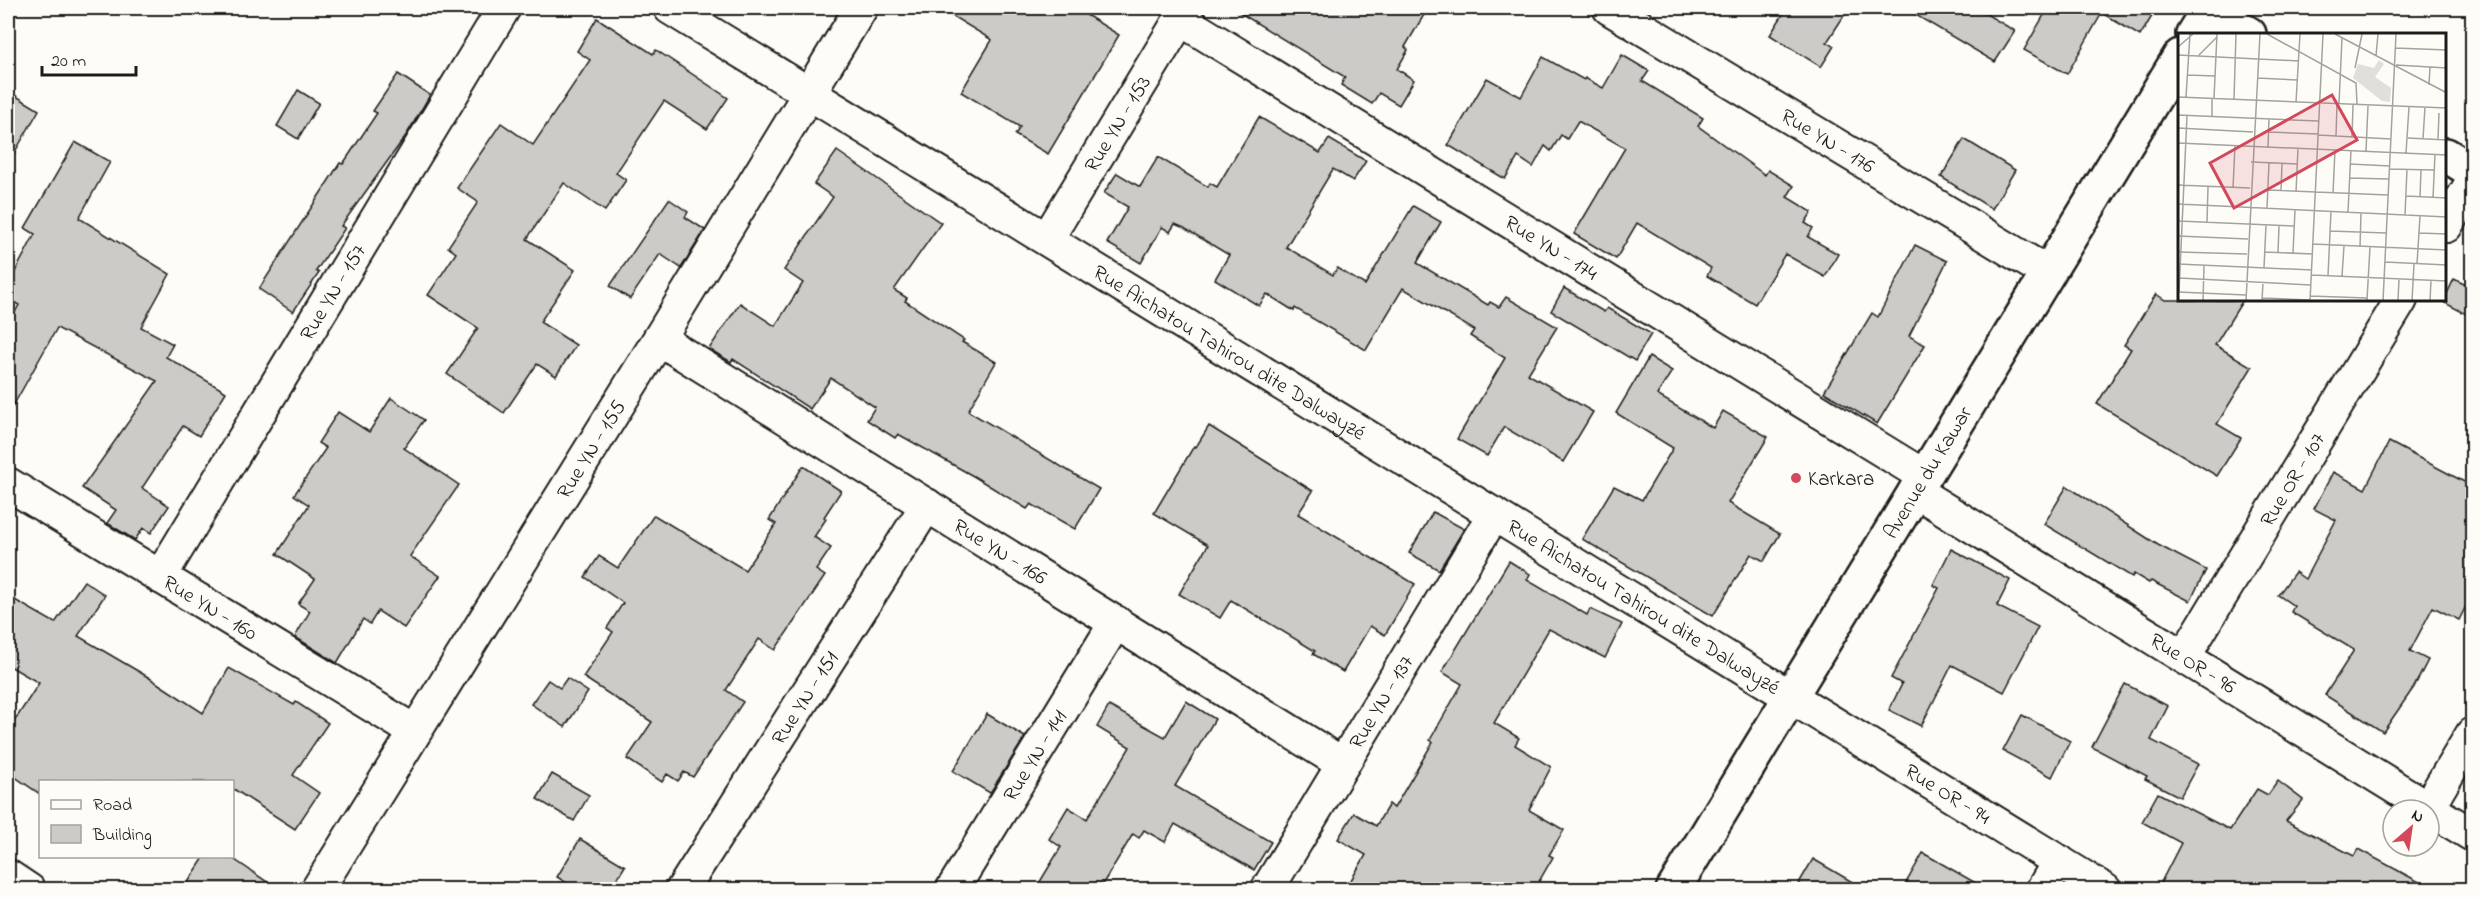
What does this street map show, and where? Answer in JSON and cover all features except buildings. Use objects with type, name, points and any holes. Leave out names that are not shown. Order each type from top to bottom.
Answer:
[{"type":"street","name":"Rue YN - 157","points":[[160,577],[504,8]]},
{"type":"street","name":"Rue Aichatou Tahirou dite Dalwayzé","points":[[670,8],[1791,696]]},
{"type":"street","name":"Rue YN - 155","points":[[317,890],[659,339],[861,8]]},
{"type":"street","name":"Rue YN - 176","points":[[1609,8],[2048,273]]},
{"type":"street","name":"Rue YN - 153","points":[[1047,239],[1184,13]]},
{"type":"street","name":"Rue YN - 174","points":[[1184,13],[1920,484]]},
{"type":"street","points":[[2204,15],[2247,33]]},
{"type":"street","name":"Avenue du Kawar","points":[[1672,890],[2178,59]]},
{"type":"street","points":[[2447,156],[2472,171]]},
{"type":"street","points":[[2447,223],[2472,182]]},
{"type":"street","name":"Rue OR - 107","points":[[2184,657],[2400,302]]},
{"type":"street","name":"Rue YN - 166","points":[[659,339],[1343,764]]},
{"type":"street","name":"Rue YN - 160","points":[[8,484],[414,731]]},
{"type":"street","name":"Rue OR - 96","points":[[1920,484],[2184,657],[2413,798]]},
{"type":"street","name":"Rue YN - 151","points":[[682,890],[927,505]]},
{"type":"street","name":"Rue YN - 137","points":[[1267,890],[1494,514]]},
{"type":"street","name":"Rue YN - 141","points":[[952,890],[1116,622]]},
{"type":"street","name":"Rue OR - 94","points":[[1791,696],[2105,890]]},
{"type":"street","points":[[2433,798],[2472,734]]},
{"type":"street","name":"Rue OR - 96","points":[[2441,815],[2472,835]]},
{"type":"street","points":[[2042,890],[2059,861]]},
{"type":"street","points":[[8,876],[29,890]]},
{"type":"place","name":"Karkara","points":[[1796,478]]}]
